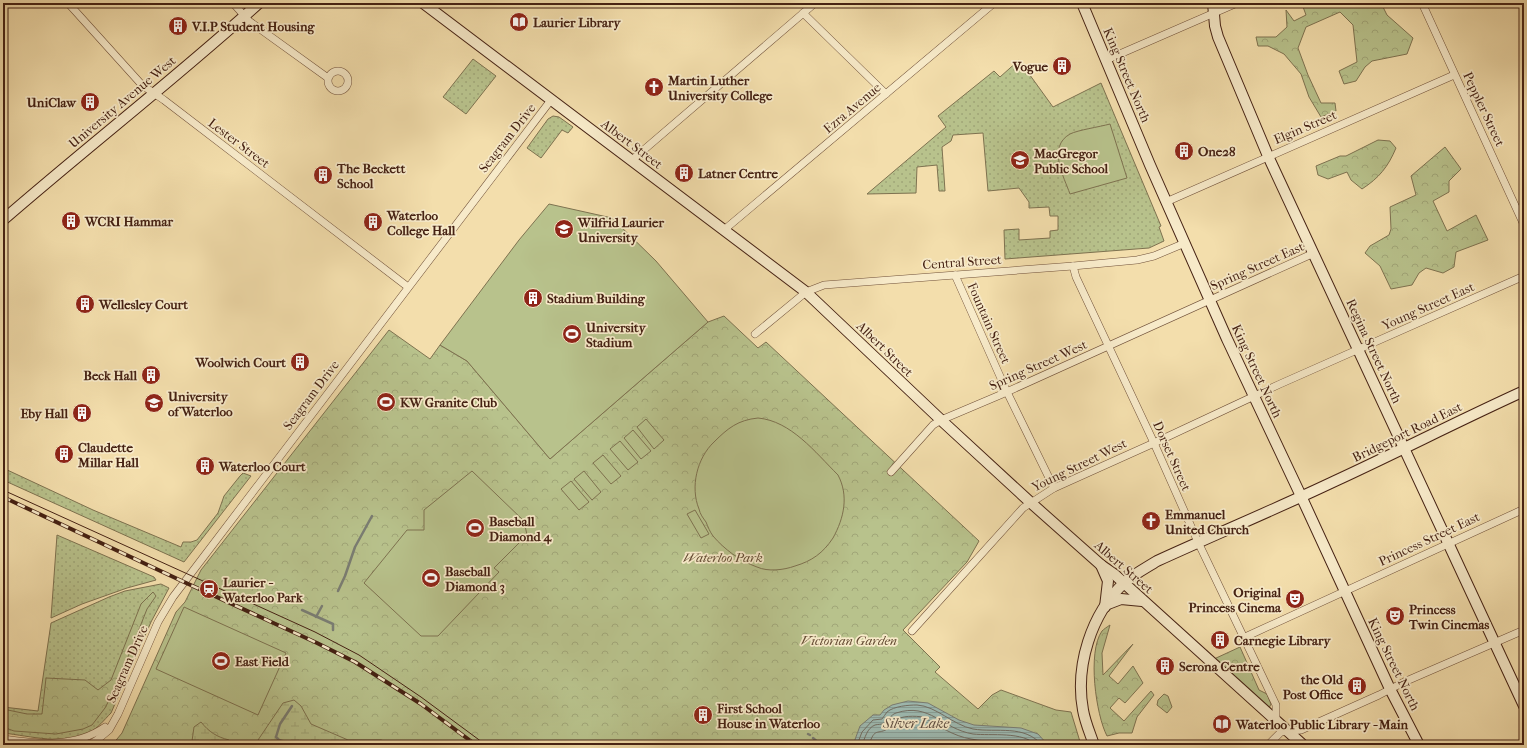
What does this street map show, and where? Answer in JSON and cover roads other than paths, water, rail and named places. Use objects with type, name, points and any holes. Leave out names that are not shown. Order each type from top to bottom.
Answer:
[{"type":"street","name":"Lester Street","points":[[68,3],[142,85],[153,94],[164,100],[408,287]]},
{"type":"street","points":[[233,3],[244,16],[328,78]]},
{"type":"street","name":"University Avenue West","points":[[3,220],[153,94],[258,3]]},
{"type":"street","name":"Albert Street","points":[[423,3],[806,292],[1030,502],[1144,601],[1303,745]]},
{"type":"street","points":[[632,160],[815,3]]},
{"type":"street","name":"Ezra Avenue","points":[[724,230],[994,3]]},
{"type":"street","name":"King Street North","points":[[1082,3],[1184,243],[1390,689],[1419,745]]},
{"type":"street","points":[[1106,60],[1213,8],[1237,3]]},
{"type":"street","name":"Peppler Street","points":[[1422,3],[1524,224]]},
{"type":"street","name":"Regina Street North","points":[[1213,8],[1218,37],[1268,156],[1524,706]]},
{"type":"street","points":[[803,13],[886,94]]},
{"type":"street","name":"Elgin Street","points":[[1166,202],[1454,75]]},
{"type":"street","name":"Seagram Drive","points":[[89,745],[109,730],[158,622],[173,597],[551,100]]},
{"type":"street","name":"Central Street","points":[[755,334],[806,292],[824,284],[1137,260],[1154,256],[1184,243]]},
{"type":"street","name":"Spring Street East","points":[[1210,300],[1314,253]]},
{"type":"street","name":"Dorset Street","points":[[1073,266],[1076,277],[1154,443],[1198,542],[1276,705],[1276,721]]},
{"type":"street","name":"Fountain Street","points":[[955,275],[1007,392],[1054,488]]},
{"type":"street","name":"Young Street East","points":[[1254,396],[1524,276]]},
{"type":"street","name":"Spring Street West","points":[[891,472],[933,425],[941,420],[1007,392],[1210,300]]},
{"type":"street","name":"Bridgeport Road East","points":[[1104,607],[1136,573],[1157,561],[1405,448],[1462,419],[1524,392]]},
{"type":"street","name":"Young Street West","points":[[912,631],[1030,502],[1054,488],[1254,396]]},
{"type":"street","name":"Princess Street East","points":[[1243,638],[1524,509]]},
{"type":"street","points":[[1094,745],[1083,710],[1080,683],[1085,652],[1094,626],[1104,607],[1108,581],[1101,565]]},
{"type":"street","points":[[1104,607],[1121,598],[1144,601]]},
{"type":"street","points":[[1268,745],[1281,732],[1301,730],[1524,630]]},
{"type":"street","name":"Seagram Drive","points":[[3,739],[40,744],[77,742],[95,735],[114,720]]},
{"type":"water","name":"Silver Lake","points":[[908,701],[928,703],[959,720],[974,725],[1021,728],[1038,734],[1048,745],[853,745],[860,726],[873,715],[880,715],[884,710],[892,705]]},
{"type":"waterway","points":[[338,591],[355,547],[372,516]]},
{"type":"waterway","points":[[316,617],[322,606]]},
{"type":"waterway","points":[[302,610],[333,624],[333,630]]},
{"type":"waterway","points":[[292,706],[280,724],[276,737],[279,740],[296,745]]},
{"type":"waterway","points":[[813,738],[821,745]]},
{"type":"tram line","points":[[3,490],[315,632],[359,655],[421,697],[486,745]]},
{"type":"tram line","points":[[162,571],[289,629]]},
{"type":"railway","points":[[3,497],[355,662],[421,704],[476,745]]},
{"type":"place","name":"Laurier Library","points":[[519,22]]},
{"type":"place","name":"V.I.P Student Housing","points":[[178,26]]},
{"type":"place","name":"Vogue","points":[[1062,66]]},
{"type":"place","name":"Martin Luther University College","points":[[654,87]]},
{"type":"place","name":"UniClaw","points":[[90,102]]},
{"type":"place","name":"One28","points":[[1184,151]]},
{"type":"place","name":"MacGregor Public School","points":[[1020,160]]},
{"type":"place","name":"Latner Centre","points":[[684,173]]},
{"type":"place","name":"The Beckett School","points":[[323,175]]},
{"type":"place","name":"WCRI Hammar","points":[[71,221]]},
{"type":"place","name":"Waterloo College Hall","points":[[373,222]]},
{"type":"place","name":"Wilfrid Laurier University","points":[[564,229]]},
{"type":"place","name":"Stadium Building","points":[[533,298]]},
{"type":"place","name":"Wellesley Court","points":[[85,304]]},
{"type":"place","name":"University Stadium","points":[[572,334]]},
{"type":"place","name":"Woolwich Court","points":[[300,362]]},
{"type":"place","name":"Beck Hall","points":[[151,375]]},
{"type":"place","name":"KW Granite Club","points":[[386,402]]},
{"type":"place","name":"University of Waterloo","points":[[154,403]]},
{"type":"place","name":"Eby Hall","points":[[82,413]]},
{"type":"place","name":"Claudette Millar Hall","points":[[64,454]]},
{"type":"place","name":"Waterloo Court","points":[[205,466]]},
{"type":"place","name":"Emmanuel United Church","points":[[1151,521]]},
{"type":"place","name":"Baseball Diamond 4","points":[[475,528]]},
{"type":"place","name":"Baseball Diamond 3","points":[[431,578]]},
{"type":"place","name":"Laurier - Waterloo Park","points":[[209,589]]},
{"type":"place","name":"Original Princess Cinema","points":[[1295,599]]},
{"type":"place","name":"Princess Twin Cinemas","points":[[1395,616]]},
{"type":"place","name":"Carnegie Library","points":[[1220,640]]},
{"type":"place","name":"East Field","points":[[221,661]]},
{"type":"place","name":"Serona Centre","points":[[1165,666]]},
{"type":"place","name":"the Old Post Office","points":[[1357,686]]},
{"type":"place","name":"First School House in Waterloo","points":[[703,715]]},
{"type":"place","name":"Waterloo Public Library - Main","points":[[1222,724]]},
{"type":"park label","name":"Waterloo Park","points":[[723,557]]},
{"type":"park label","name":"Victorian Garden","points":[[849,640]]}]
